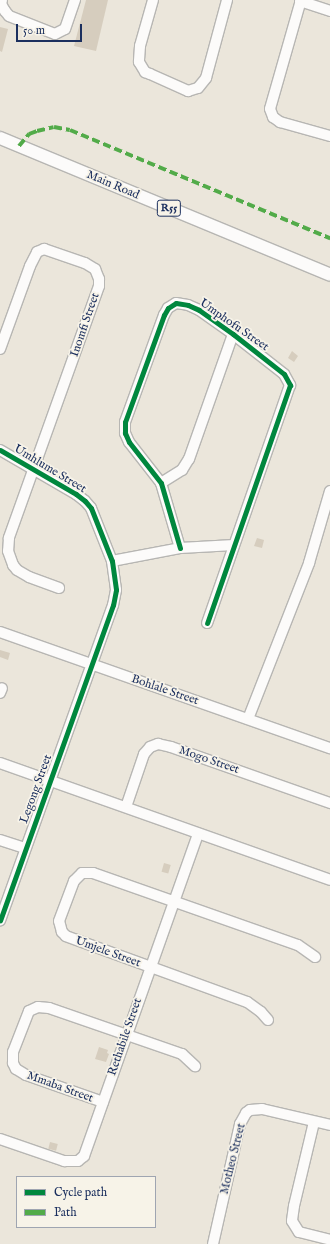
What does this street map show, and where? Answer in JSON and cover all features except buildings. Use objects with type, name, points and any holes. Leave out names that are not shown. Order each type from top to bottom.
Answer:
[{"type":"main road","name":"Main Road","points":[[3,139],[330,275]]},
{"type":"street","points":[[1,3],[9,16],[55,34],[65,29],[75,0]]},
{"type":"street","points":[[153,0],[138,55],[138,62],[141,67],[150,74],[188,90],[198,88],[206,78],[227,0]]},
{"type":"street","points":[[330,11],[301,1],[270,109],[274,117],[280,122],[330,136]]},
{"type":"street","name":"Inomfi Street","points":[[0,349],[30,266],[37,252],[44,249],[85,262],[95,269],[99,278],[99,286],[34,470]]},
{"type":"street","name":"Umphofu Street","points":[[180,548],[161,483],[129,442],[125,433],[125,422],[164,315],[172,304],[176,303],[188,305],[233,334],[280,370],[287,377],[290,385],[207,623]]},
{"type":"street","points":[[161,483],[182,470],[189,459],[233,334]]},
{"type":"street","name":"Umhlume Street","points":[[0,450],[76,494],[91,508],[112,561],[116,590],[115,597],[92,664]]},
{"type":"street","points":[[34,470],[9,538],[8,551],[13,565],[17,570],[29,577],[59,588]]},
{"type":"street","points":[[248,720],[309,564],[330,491]]},
{"type":"street","points":[[112,561],[180,548],[234,545]]},
{"type":"street","name":"Bohlale Street","points":[[0,632],[330,748]]},
{"type":"street","name":"Legong Street","points":[[1,916],[92,664]]},
{"type":"street","name":"Mogo Street","points":[[126,807],[144,754],[150,747],[158,744],[171,747],[330,803]]},
{"type":"street","points":[[0,764],[126,807],[330,880]]},
{"type":"street","name":"Rethabile Street","points":[[0,1139],[64,1161],[78,1161],[84,1156],[149,967],[198,834]]},
{"type":"street","points":[[0,840],[25,848]]},
{"type":"street","name":"Umjele Street","points":[[268,1020],[261,1012],[247,1002],[72,940],[62,932],[59,926],[60,916],[77,876],[87,872],[174,900],[298,945],[315,957]]},
{"type":"street","name":"Mmaba Street","points":[[102,1102],[20,1072],[13,1063],[12,1052],[26,1016],[29,1011],[38,1007],[49,1008],[127,1034]]},
{"type":"street","points":[[127,1034],[182,1054],[195,1066]]},
{"type":"street","name":"Motheo Street","points":[[213,1244],[240,1124],[246,1113],[250,1110],[262,1109],[330,1125]]},
{"type":"street","points":[[314,1122],[294,1206],[292,1221],[299,1232],[330,1240]]},
{"type":"marked path","points":[[19,146],[29,134],[37,131],[54,127],[70,130],[330,238]]},
{"type":"cycle path","points":[[180,548],[161,483],[129,442],[125,433],[125,422],[164,315],[168,308],[176,303],[188,305],[199,310],[233,334],[284,374],[290,385],[207,623]]},
{"type":"cycle path","points":[[0,450],[76,494],[91,508],[112,561],[116,590],[113,605],[0,920]]}]
